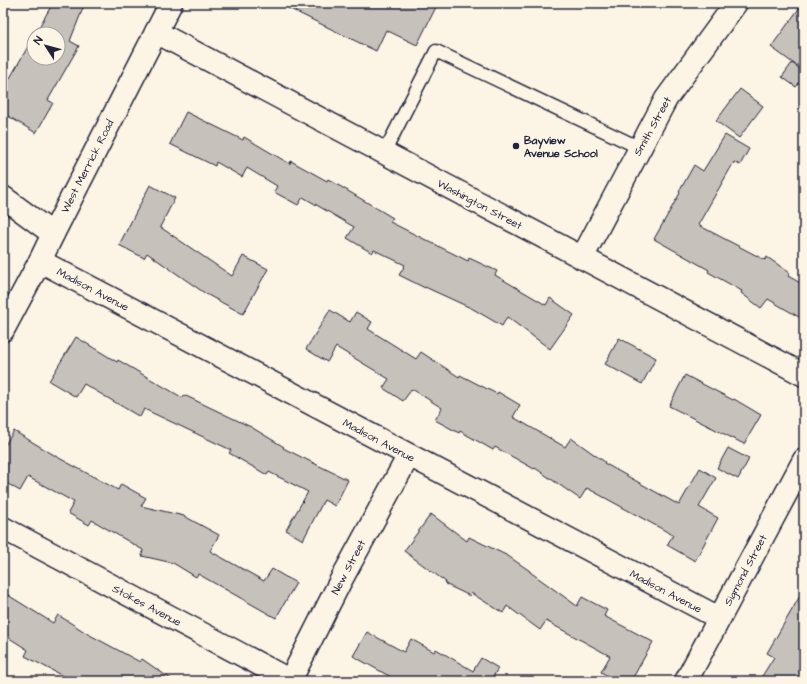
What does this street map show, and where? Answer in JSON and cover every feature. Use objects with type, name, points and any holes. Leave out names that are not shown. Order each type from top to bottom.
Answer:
[{"type":"street","name":"West Merrick Road","points":[[3,330],[40,261],[171,3]]},
{"type":"street","name":"Smith Street","points":[[582,258],[666,100],[736,3]]},
{"type":"street","name":"Washington Street","points":[[156,32],[804,375]]},
{"type":"street","points":[[3,197],[53,234]]},
{"type":"street","name":"Madison Avenue","points":[[40,261],[719,618]]},
{"type":"street","name":"New Street","points":[[290,681],[340,582],[409,455]]},
{"type":"street","name":"Sigmond Street","points":[[686,681],[804,460]]},
{"type":"street","name":"Stokes Avenue","points":[[3,528],[290,681]]},
{"type":"lane","points":[[384,153],[436,51],[640,148]]},
{"type":"building","points":[[53,3],[85,3],[70,41],[79,46],[48,100],[53,103],[36,133],[3,113],[3,73],[10,78],[26,50],[26,66],[66,66],[66,26],[40,26]]},
{"type":"building","points":[[278,3],[438,3],[417,45],[386,30],[376,51]]},
{"type":"building","points":[[803,3],[804,57],[797,66],[771,47]]},
{"type":"building","points":[[792,63],[804,72],[804,76],[796,87],[782,77]]},
{"type":"building","points":[[740,89],[763,106],[739,138],[716,121]]},
{"type":"building","points":[[186,112],[243,140],[244,137],[290,164],[291,161],[327,181],[328,179],[393,218],[390,222],[468,261],[469,258],[497,271],[495,275],[546,305],[550,298],[574,315],[550,349],[507,317],[502,326],[473,309],[399,275],[405,265],[374,250],[372,253],[347,238],[354,227],[303,197],[298,205],[274,192],[277,186],[247,168],[242,177],[216,162],[215,166],[170,144]]},
{"type":"building","points":[[725,135],[749,149],[740,165],[734,162],[698,225],[765,260],[767,257],[790,273],[788,276],[804,285],[804,320],[768,299],[761,308],[741,293],[742,291],[708,272],[709,270],[654,239],[694,165],[703,171]]},
{"type":"building","points":[[150,185],[175,198],[160,227],[232,276],[243,256],[268,269],[243,314],[206,294],[147,253],[144,258],[119,245]]},
{"type":"building","points":[[330,310],[350,322],[356,312],[372,322],[368,329],[416,359],[421,352],[459,377],[460,375],[497,394],[498,392],[520,405],[513,417],[565,447],[571,438],[605,462],[604,463],[679,505],[700,468],[716,478],[699,507],[718,518],[695,561],[667,545],[673,535],[587,488],[580,499],[535,468],[534,469],[495,447],[493,450],[460,431],[459,433],[435,420],[442,408],[412,389],[403,401],[383,388],[389,379],[336,347],[327,362],[306,349]]},
{"type":"building","points":[[76,337],[117,362],[118,360],[183,398],[184,395],[251,427],[284,447],[283,448],[348,480],[335,506],[324,500],[303,540],[286,530],[308,492],[269,472],[267,475],[229,453],[231,450],[144,409],[140,417],[84,384],[76,397],[49,381]]},
{"type":"building","points":[[619,338],[656,358],[642,384],[605,364]]},
{"type":"building","points":[[685,375],[733,400],[734,399],[761,415],[744,444],[669,406]]},
{"type":"building","points":[[14,431],[59,458],[118,490],[121,484],[146,498],[141,506],[184,516],[219,535],[210,551],[264,581],[272,569],[296,583],[276,618],[198,574],[196,577],[173,563],[142,556],[143,550],[92,520],[89,525],[68,513],[74,502],[28,477],[20,491],[3,481],[3,448]]},
{"type":"building","points":[[728,448],[749,459],[738,479],[717,468]]},
{"type":"building","points":[[431,514],[467,541],[469,537],[508,556],[577,606],[582,597],[607,610],[604,616],[653,642],[631,681],[617,681],[601,672],[610,656],[546,621],[540,630],[507,606],[503,613],[471,593],[470,596],[445,584],[446,582],[404,551]]},
{"type":"building","points":[[804,589],[804,681],[759,681],[774,657],[767,653]]},
{"type":"building","points":[[3,592],[53,623],[58,615],[88,634],[140,662],[142,659],[175,681],[72,681],[25,656],[28,650],[3,634]]},
{"type":"building","points":[[367,632],[404,652],[411,639],[434,652],[436,649],[473,671],[481,658],[498,668],[491,681],[398,681],[353,656]]},
{"type":"place","name":"Bayview Avenue School","points":[[516,146]]}]
